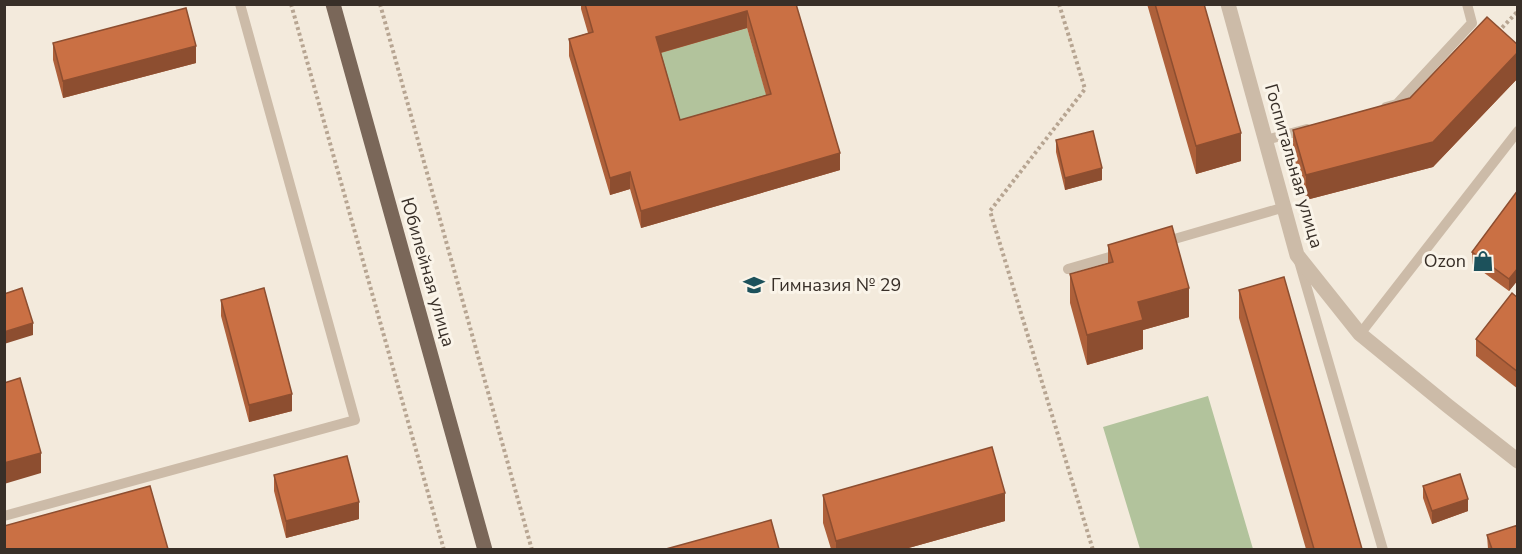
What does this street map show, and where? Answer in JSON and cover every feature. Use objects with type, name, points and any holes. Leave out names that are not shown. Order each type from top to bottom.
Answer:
[{"type":"main road","name":"Юбилейная улица","points":[[333,4],[484,549]]},
{"type":"street","name":"Госпитальная улица","points":[[1228,4],[1297,255],[1360,334],[1518,461]]},
{"type":"lane","points":[[4,516],[355,420],[240,4]]},
{"type":"lane","points":[[1375,110],[1397,104],[1472,23],[1467,4]]},
{"type":"lane","points":[[1266,140],[1320,125]]},
{"type":"lane","points":[[1360,334],[1518,131]]},
{"type":"lane","points":[[1148,246],[1285,207]]},
{"type":"lane","points":[[1068,269],[1125,253]]},
{"type":"lane","points":[[1297,255],[1383,549]]},
{"type":"path","points":[[291,4],[444,549]]},
{"type":"path","points":[[380,4],[532,549]]},
{"type":"path","points":[[1059,4],[1085,89],[990,211],[1093,549]]},
{"type":"path","points":[[1472,23],[1497,33],[1518,11]]},
{"type":"green space","points":[[747,28],[771,111],[680,137],[656,54]]},
{"type":"green space","points":[[1208,396],[1253,549],[1140,549],[1103,427]]},
{"type":"building","points":[[585,4],[796,4],[840,153],[641,211],[630,172],[610,178],[569,39],[593,32]],"holes":[[[747,11],[771,94],[680,120],[656,37]]]},
{"type":"building","points":[[1155,4],[1204,4],[1241,133],[1196,146]]},
{"type":"building","points":[[186,8],[196,46],[63,81],[53,43]]},
{"type":"building","points":[[1487,17],[1518,45],[1518,52],[1433,142],[1306,175],[1293,130],[1410,98]]},
{"type":"building","points":[[1093,131],[1102,168],[1065,178],[1056,140]]},
{"type":"building","points":[[1518,190],[1518,268],[1509,279],[1472,252]]},
{"type":"building","points":[[1172,226],[1189,288],[1138,302],[1143,320],[1087,335],[1070,274],[1113,262],[1108,245]]},
{"type":"building","points":[[1284,277],[1362,549],[1314,549],[1239,290]]},
{"type":"building","points":[[22,288],[33,323],[4,332],[4,294]]},
{"type":"building","points":[[264,288],[292,394],[249,405],[221,300]]},
{"type":"building","points":[[1512,293],[1518,298],[1518,372],[1476,339]]},
{"type":"building","points":[[20,378],[41,453],[4,463],[4,383]]},
{"type":"building","points":[[992,447],[1005,493],[836,541],[823,495]]},
{"type":"building","points":[[347,456],[359,502],[286,521],[274,475]]},
{"type":"building","points":[[1460,474],[1468,499],[1432,511],[1423,486]]},
{"type":"building","points":[[150,486],[168,549],[4,549],[4,526]]},
{"type":"building","points":[[771,520],[779,549],[666,549]]},
{"type":"building","points":[[1518,525],[1518,549],[1492,549],[1487,535]]},
{"type":"place","name":"Ozon","points":[[1483,261]]},
{"type":"place","name":"Гимназия № 29","points":[[754,285]]}]
